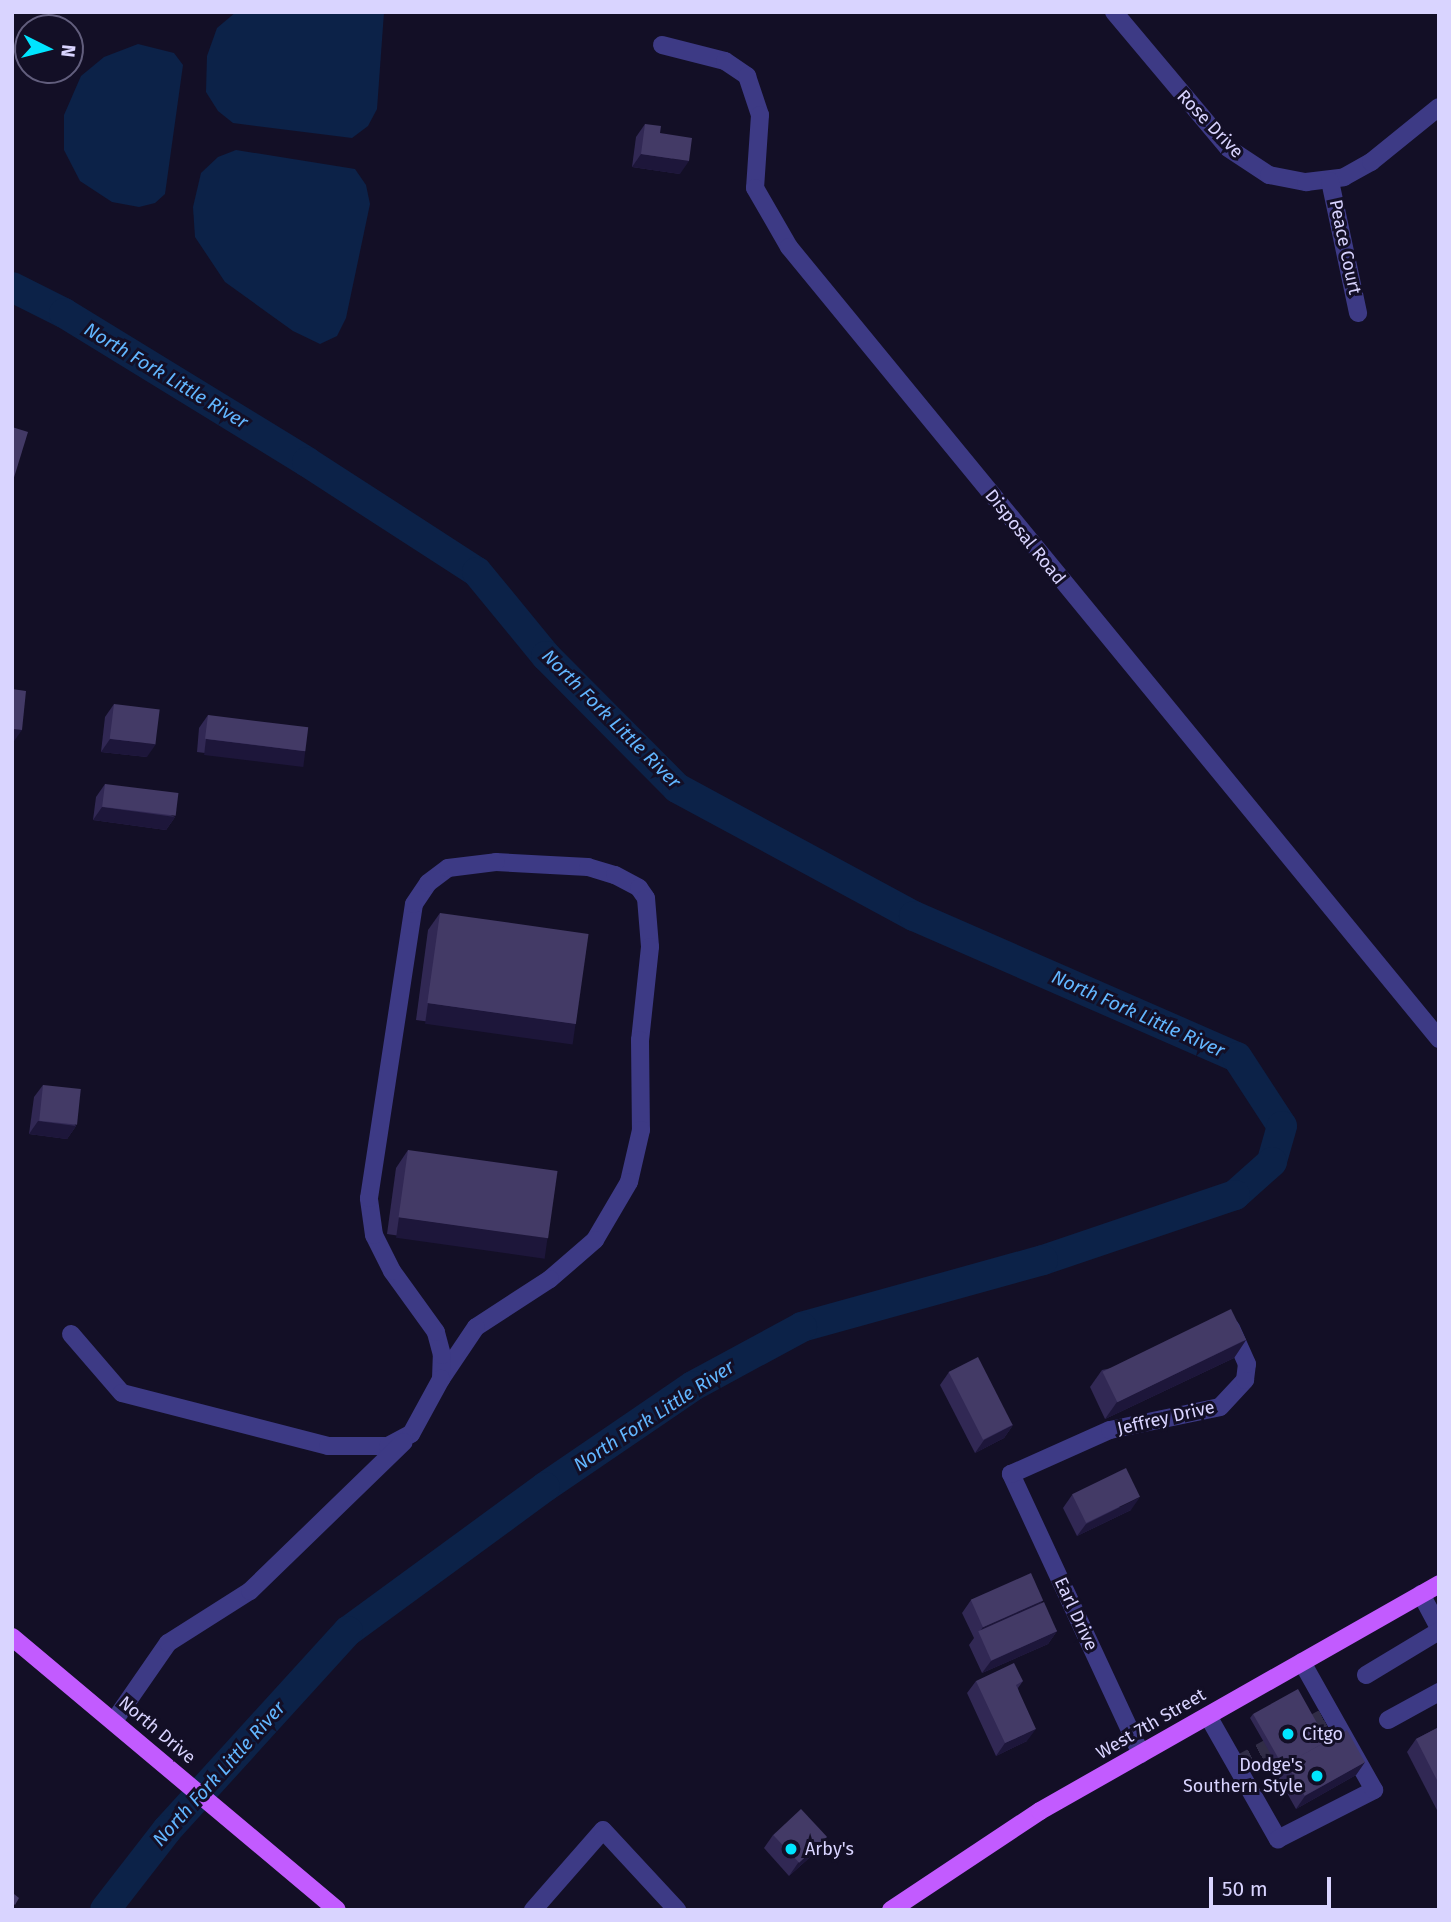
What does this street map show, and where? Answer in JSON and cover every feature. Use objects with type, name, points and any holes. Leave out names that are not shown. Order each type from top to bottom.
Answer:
[{"type":"main road","name":"West 7th Street","points":[[891,1910],[1040,1811],[1439,1584]]},
{"type":"main road","name":"North Drive","points":[[12,1637],[337,1910]]},
{"type":"street","name":"Rose Drive","points":[[1114,12],[1228,149],[1269,176],[1330,181],[1371,162],[1439,107]]},
{"type":"street","name":"Disposal Road","points":[[662,45],[726,61],[747,76],[760,115],[755,188],[789,247],[1439,1039]]},
{"type":"street","name":"Peace Court","points":[[1330,181],[1358,313]]},
{"type":"street","points":[[114,1721],[168,1643],[250,1591],[411,1434],[440,1379],[475,1327],[550,1279],[595,1240],[629,1182],[640,1129],[640,1040],[651,922],[639,888],[615,875],[588,867],[460,864],[437,874],[414,904],[369,1210],[374,1235],[392,1272],[436,1332],[442,1355],[440,1379]]},
{"type":"street","name":"Jeffrey Drive","points":[[1011,1474],[1110,1430],[1208,1412],[1230,1400],[1245,1380],[1247,1364],[1222,1313]]},
{"type":"street","points":[[71,1334],[122,1393],[328,1446],[388,1447],[411,1434]]},
{"type":"street","name":"Earl Drive","points":[[1011,1474],[1141,1754]]},
{"type":"street","points":[[1366,1675],[1439,1630],[1421,1594]]},
{"type":"street","points":[[1208,1716],[1278,1839],[1374,1790],[1302,1662]]},
{"type":"street","points":[[1388,1720],[1439,1692]]},
{"type":"street","points":[[533,1910],[603,1830],[677,1910]]},
{"type":"water","points":[[236,12],[384,12],[377,109],[368,126],[352,138],[233,123],[218,111],[206,92],[207,56],[217,28]]},
{"type":"water","points":[[138,44],[174,53],[183,65],[165,194],[155,203],[139,207],[112,202],[80,181],[64,150],[64,115],[78,84],[84,84],[84,74],[104,57]]},
{"type":"water","points":[[236,150],[355,169],[366,185],[370,204],[346,318],[337,336],[320,344],[293,331],[225,282],[195,237],[193,207],[201,173],[218,157]]},
{"type":"building","points":[[645,124],[661,126],[660,133],[692,138],[689,161],[641,154]]},
{"type":"building","points":[[12,427],[28,432],[12,484]]},
{"type":"building","points":[[12,689],[26,691],[22,730],[12,729]]},
{"type":"building","points":[[114,704],[160,710],[155,744],[110,739]]},
{"type":"building","points":[[208,715],[308,727],[305,751],[205,739]]},
{"type":"building","points":[[105,784],[178,793],[176,816],[102,807]]},
{"type":"building","points":[[440,913],[589,934],[576,1024],[427,1003]]},
{"type":"building","points":[[43,1085],[81,1089],[77,1125],[39,1121]]},
{"type":"building","points":[[408,1150],[558,1171],[548,1238],[399,1217]]},
{"type":"building","points":[[1231,1309],[1246,1340],[1117,1402],[1102,1372]]},
{"type":"building","points":[[978,1357],[1013,1425],[983,1440],[949,1372]]},
{"type":"building","points":[[1126,1468],[1140,1497],[1086,1523],[1072,1494]]},
{"type":"building","points":[[1031,1573],[1043,1600],[983,1627],[971,1600]]},
{"type":"building","points":[[1044,1602],[1057,1631],[991,1661],[978,1631]]},
{"type":"building","points":[[1014,1663],[1023,1681],[1016,1685],[1036,1729],[1005,1743],[976,1681]]},
{"type":"building","name":"Citgo","points":[[1298,1689],[1327,1741],[1284,1768],[1253,1714]]},
{"type":"building","points":[[1439,1727],[1439,1784],[1416,1739]]},
{"type":"building","name":"Dodge's Southern Style","points":[[1347,1730],[1365,1762],[1305,1796],[1287,1763]]},
{"type":"building","points":[[801,1809],[827,1837],[799,1863],[773,1835]]},
{"type":"building","points":[[14,1894],[19,1898],[15,1905],[12,1903]]},
{"type":"waterway","name":"North Fork Little River","points":[[12,287],[64,313],[307,462],[477,572],[546,656],[677,788],[914,916],[1237,1057],[1282,1126],[1272,1162],[1235,1195],[1043,1260],[802,1327],[693,1386],[545,1487],[348,1631],[167,1830],[105,1910]]},
{"type":"tunnel","points":[[1236,1766],[1331,1714]]},
{"type":"place","name":"Citgo","points":[[1288,1734]]},
{"type":"place","name":"Dodge's Southern Style","points":[[1317,1776]]},
{"type":"place","name":"Arby's","points":[[791,1849]]}]
